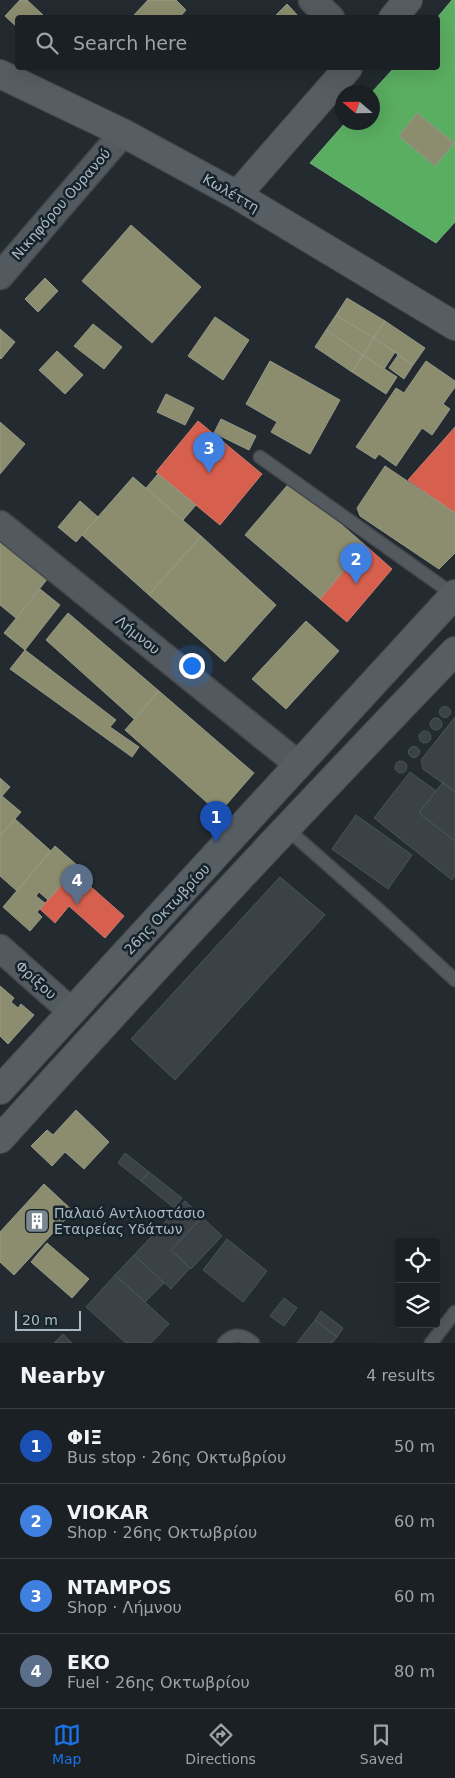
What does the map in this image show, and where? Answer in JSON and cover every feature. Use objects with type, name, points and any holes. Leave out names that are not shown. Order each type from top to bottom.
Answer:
[{"type":"main road","points":[[395,15],[408,0]]},
{"type":"main road","points":[[237,195],[346,70]]},
{"type":"main road","name":"Κωλέττη","points":[[0,74],[123,133],[237,195],[455,326]]},
{"type":"main road","name":"26ης Οκτωβρίου","points":[[0,1090],[454,595]]},
{"type":"main road","points":[[0,1139],[286,828],[455,651]]},
{"type":"street","points":[[312,0],[328,15]]},
{"type":"street","name":"Νικηφόρου Ουρανού","points":[[0,276],[123,133]]},
{"type":"street","name":"Λήμνου","points":[[0,524],[299,765]]},
{"type":"street","name":"Φρίξου","points":[[0,948],[72,1012]]},
{"type":"lane","points":[[260,456],[454,595]]},
{"type":"lane","points":[[286,828],[455,980]]},
{"type":"lane","points":[[431,1343],[455,1312]]},
{"type":"lane","points":[[224,1343],[237,1335],[244,1336],[253,1343]]},
{"type":"building: Shops","points":[[198,421],[262,474],[220,525],[156,472]]},
{"type":"building: Shops","points":[[455,427],[455,513],[408,480]]},
{"type":"building: Shops","points":[[365,545],[392,569],[347,622],[320,599]]},
{"type":"building: Shops","points":[[73,871],[124,916],[105,938],[69,906],[55,923],[40,909]]},
{"type":"building: Public","points":[[452,0],[455,0],[455,222],[436,243],[310,163],[339,130],[380,130],[380,85],[378,85],[392,70],[440,70],[440,15]],"holes":[[[417,113],[454,143],[435,166],[399,136]]]},
{"type":"building: Industry","points":[[20,0],[27,0],[43,15],[15,15],[15,25],[5,16]]},
{"type":"building: Industry","points":[[148,0],[176,0],[186,10],[182,15],[134,15]]},
{"type":"building: Industry","points":[[287,4],[297,15],[276,15]]},
{"type":"building: Industry","points":[[417,113],[454,143],[435,166],[399,136]]},
{"type":"building: Industry","points":[[131,225],[201,287],[152,343],[82,281]]},
{"type":"building: Industry","points":[[45,278],[58,291],[38,312],[25,299]]},
{"type":"building: Industry","points":[[347,298],[385,321],[374,338],[336,315]]},
{"type":"building: Industry","points":[[336,315],[374,338],[363,355],[326,330]]},
{"type":"building: Industry","points":[[215,317],[249,340],[223,380],[188,356]]},
{"type":"building: Industry","points":[[385,321],[425,348],[413,365],[374,338]]},
{"type":"building: Industry","points":[[93,324],[122,347],[104,369],[74,346]]},
{"type":"building: Industry","points":[[0,329],[15,342],[1,359],[0,358]]},
{"type":"building: Industry","points":[[326,330],[363,355],[352,372],[315,347]]},
{"type":"building: Industry","points":[[374,338],[395,352],[384,369],[363,355]]},
{"type":"building: Industry","points":[[57,351],[83,375],[65,394],[39,370]]},
{"type":"building: Industry","points":[[363,355],[397,377],[386,394],[352,372]]},
{"type":"building: Industry","points":[[398,355],[413,365],[404,379],[389,368]]},
{"type":"building: Industry","points":[[270,361],[340,400],[310,454],[271,432],[277,422],[246,404]]},
{"type":"building: Industry","points":[[426,361],[455,381],[455,387],[443,404],[450,409],[432,435],[422,428],[396,466],[379,454],[375,459],[356,447],[396,388],[404,393]]},
{"type":"building: Industry","points":[[166,394],[194,408],[185,425],[157,412]]},
{"type":"building: Industry","points":[[221,419],[256,436],[249,450],[214,433]]},
{"type":"building: Industry","points":[[0,422],[25,444],[0,474]]},
{"type":"building: Industry","points":[[385,466],[455,513],[455,553],[439,569],[360,516],[357,508]]},
{"type":"building: Industry","points":[[158,474],[196,505],[183,520],[146,488]]},
{"type":"building: Industry","points":[[133,477],[201,536],[149,595],[82,535]]},
{"type":"building: Industry","points":[[291,481],[365,545],[320,599],[245,535]]},
{"type":"building: Industry","points":[[80,501],[98,517],[76,542],[58,527]]},
{"type":"building: Industry","points":[[201,536],[276,605],[225,662],[149,595]]},
{"type":"building: Industry","points":[[0,537],[49,577],[16,618],[0,605]]},
{"type":"building: Industry","points":[[40,589],[60,605],[25,650],[4,633]]},
{"type":"building: Industry","points":[[68,613],[159,691],[134,719],[46,640]]},
{"type":"building: Industry","points":[[306,621],[339,651],[286,709],[252,679]]},
{"type":"building: Industry","points":[[25,650],[116,720],[110,727],[139,747],[132,757],[10,669]]},
{"type":"building: Industry","points":[[159,691],[254,773],[219,813],[125,730]]},
{"type":"building: Industry","points":[[0,778],[10,787],[2,796],[21,812],[0,836]]},
{"type":"building: Industry","points":[[15,819],[51,851],[17,891],[0,876],[0,836]]},
{"type":"building: Industry","points":[[55,846],[78,866],[48,900],[39,892],[36,896],[45,903],[37,912],[42,917],[30,931],[3,907]]},
{"type":"building: Industry","points":[[0,986],[14,998],[11,1002],[18,1008],[21,1004],[34,1015],[8,1044],[0,1036]]},
{"type":"building: Industry","points":[[76,1110],[109,1142],[84,1169],[65,1152],[52,1166],[31,1146],[47,1130],[53,1135]]},
{"type":"building: Industry","name":"Παλαιό Αντλιοστάσιο Εταιρείας Υδάτων","points":[[44,1184],[73,1211],[14,1275],[0,1262],[0,1232]]},
{"type":"building: Industry","points":[[47,1243],[89,1279],[72,1298],[31,1262]]},
{"type":"building: Other","points":[[443,707],[447,707],[450,712],[449,716],[443,717],[440,714],[440,710]]},
{"type":"building: Other","points":[[455,717],[455,792],[423,769],[421,760]]},
{"type":"building: Other","points":[[434,718],[438,718],[442,724],[438,730],[434,730],[430,726],[430,722]]},
{"type":"building: Other","points":[[423,731],[427,731],[431,737],[427,743],[423,743],[419,739],[419,735]]},
{"type":"building: Other","points":[[414,746],[420,752],[414,758],[408,752]]},
{"type":"building: Other","points":[[399,761],[403,761],[407,767],[403,773],[399,773],[395,769],[395,765]]},
{"type":"building: Other","points":[[410,772],[436,791],[419,813],[455,841],[455,876],[452,880],[374,818]]},
{"type":"building: Other","points":[[443,782],[455,792],[455,841],[419,813]]},
{"type":"building: Other","points":[[356,815],[412,855],[388,889],[332,849]]},
{"type":"building: Other","points":[[280,877],[325,915],[175,1080],[131,1039]]},
{"type":"building: Other","points":[[125,1153],[149,1172],[141,1181],[118,1163]]},
{"type":"building: Other","points":[[149,1172],[182,1198],[174,1208],[141,1181]]},
{"type":"building: Other","points":[[185,1201],[202,1217],[171,1250],[190,1268],[171,1289],[134,1255]]},
{"type":"building: Other","points":[[202,1217],[222,1236],[191,1269],[171,1250]]},
{"type":"building: Other","points":[[227,1239],[267,1271],[243,1302],[203,1270]]},
{"type":"building: Other","points":[[134,1255],[164,1283],[145,1302],[115,1275]]},
{"type":"building: Other","points":[[115,1275],[169,1324],[151,1343],[126,1343],[86,1307]]},
{"type":"building: Other","points":[[284,1298],[297,1308],[284,1326],[270,1316]]},
{"type":"building: Other","points":[[321,1311],[343,1328],[337,1337],[315,1320]]},
{"type":"building: Other","points":[[315,1320],[337,1337],[332,1343],[297,1343]]},
{"type":"building: Other","points":[[63,1334],[72,1343],[54,1343]]},
{"type":"place","name":"NTAMPOS","points":[[209,473]]},
{"type":"place","name":"VIOKAR","points":[[356,584]]},
{"type":"place","name":"ΦΙΞ","points":[[216,842]]},
{"type":"place","name":"EKO","points":[[77,905]]},
{"type":"place","name":"Παλαιό Αντλιοστάσιο Εταιρείας Υδάτων","points":[[37,1221]]}]
